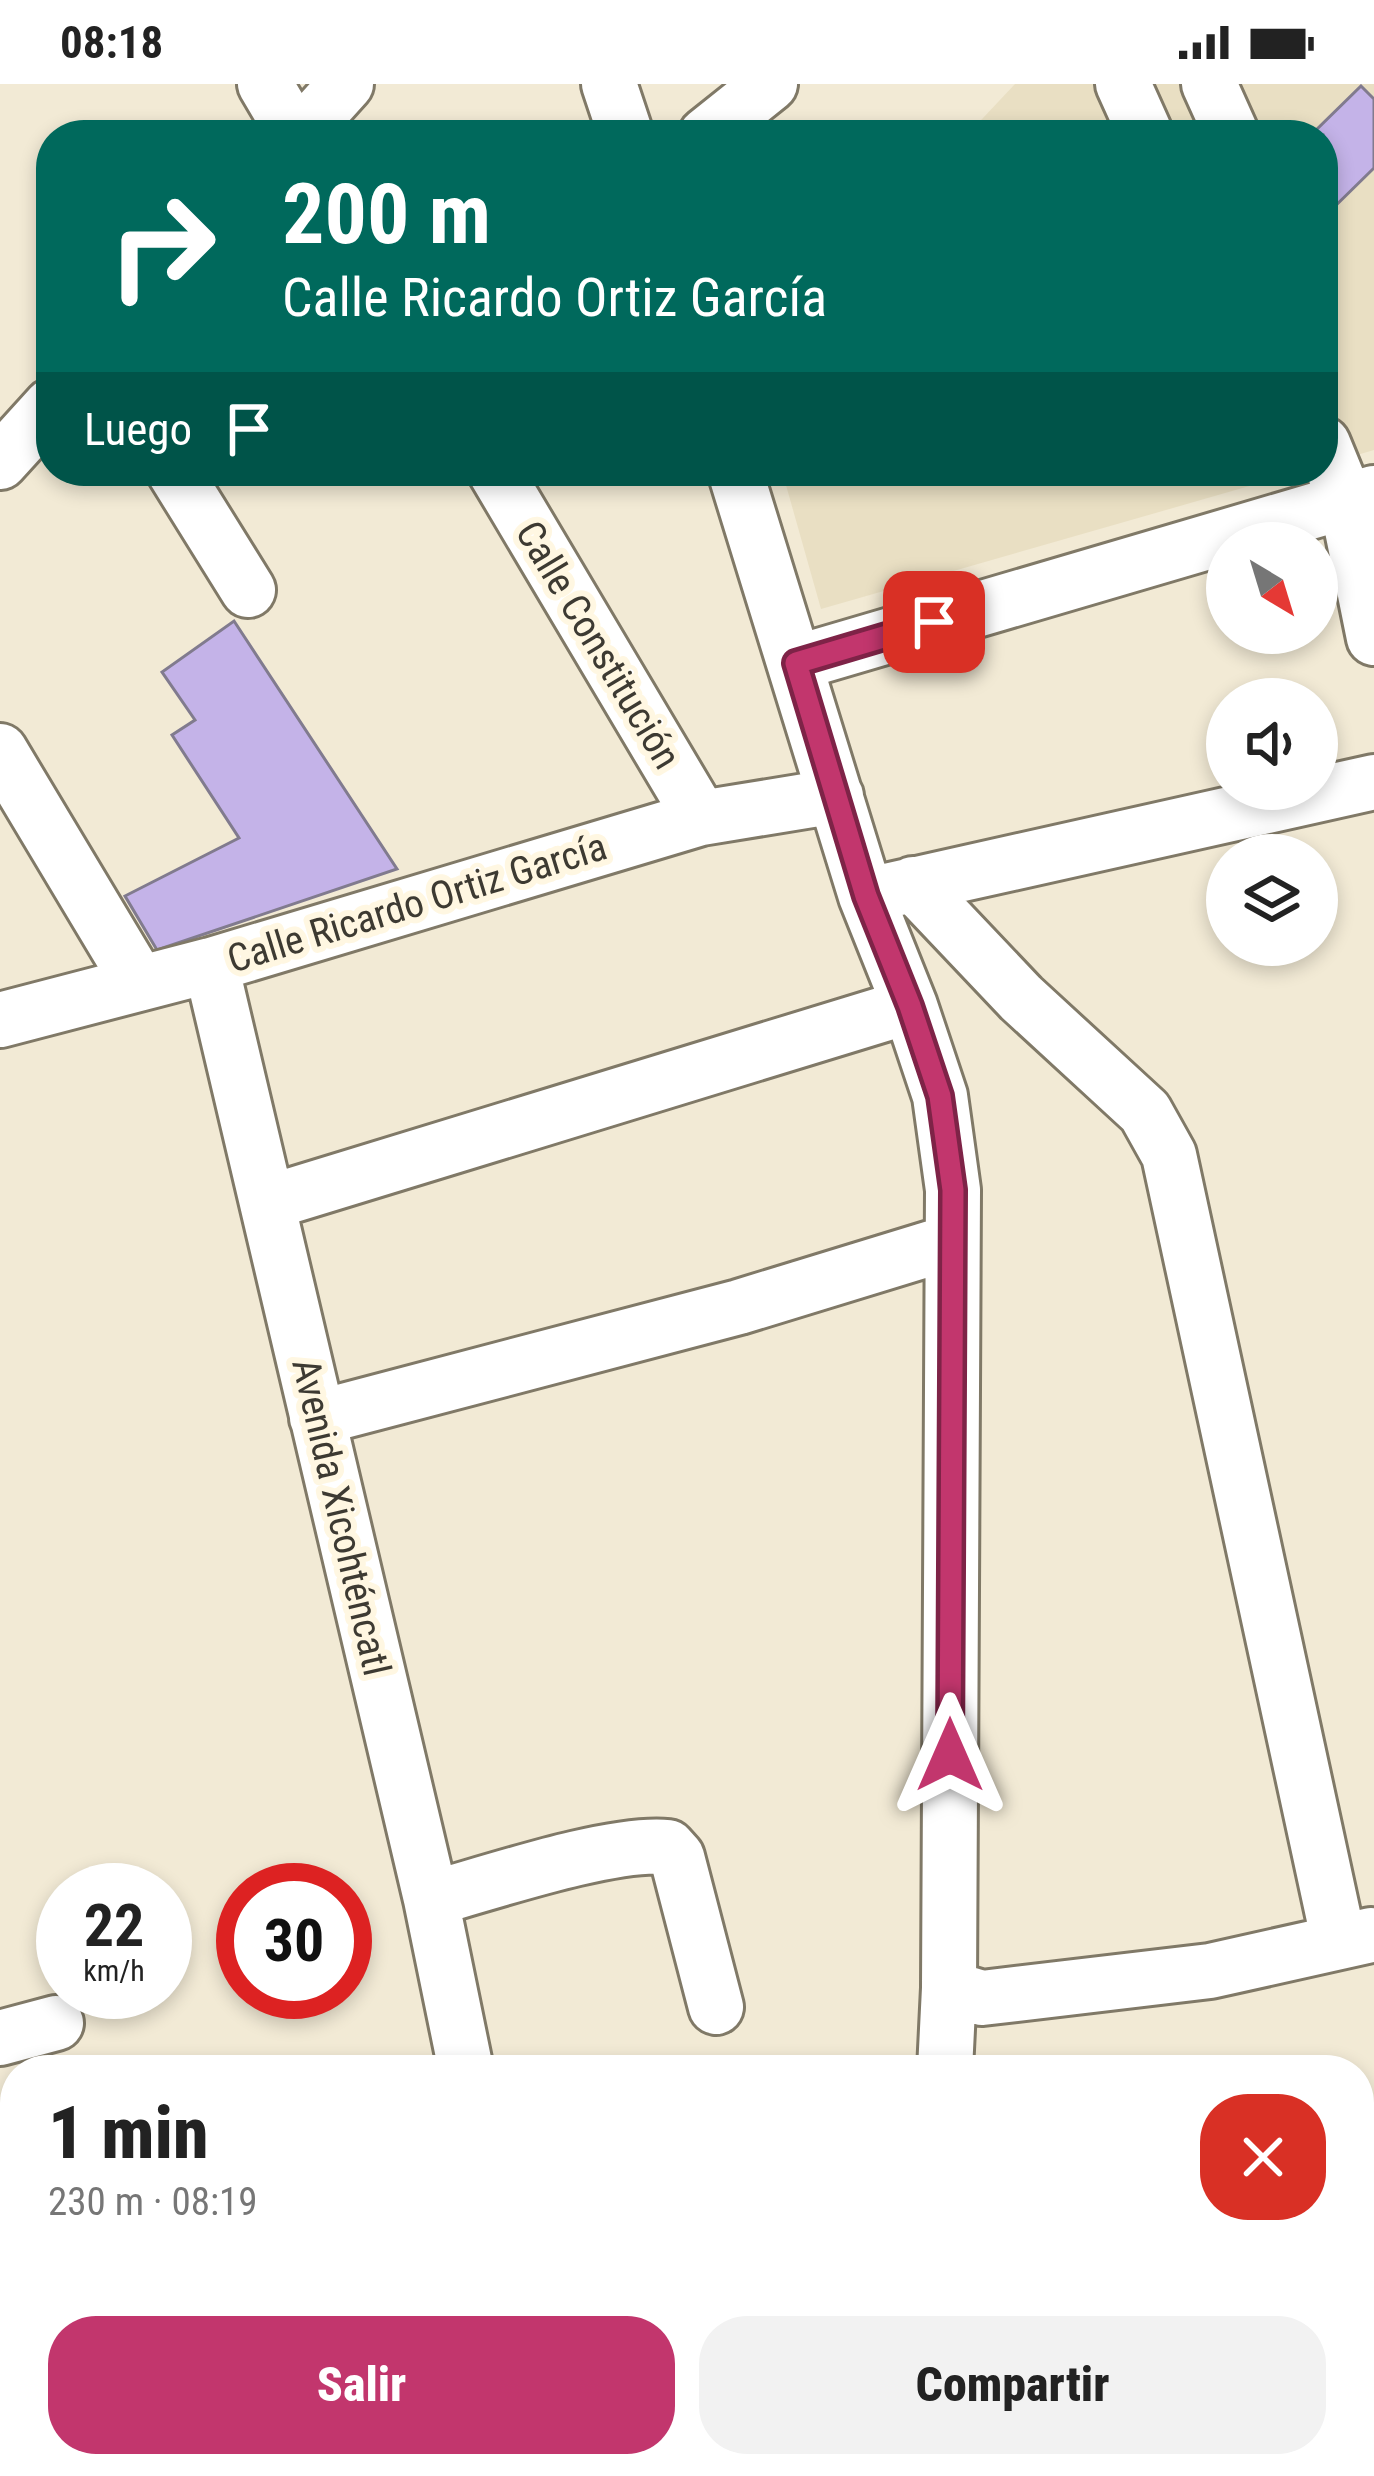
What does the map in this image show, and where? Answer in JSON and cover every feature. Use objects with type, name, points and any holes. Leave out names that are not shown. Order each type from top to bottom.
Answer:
[{"type":"street","points":[[265,84],[288,120]]},
{"type":"street","points":[[312,120],[346,84]]},
{"type":"street","points":[[609,84],[621,120]]},
{"type":"street","points":[[725,120],[770,84]]},
{"type":"street","points":[[1123,84],[1139,120]]},
{"type":"street","points":[[1209,84],[1225,120]]},
{"type":"street","points":[[0,462],[36,422]]},
{"type":"street","points":[[1338,465],[1360,496],[1374,638]]},
{"type":"street","points":[[183,486],[248,590]]},
{"type":"street","name":"Calle Constitución","points":[[504,486],[701,818]]},
{"type":"street","points":[[739,486],[836,796],[890,890],[910,1006],[940,1096],[953,1190],[946,2055]]},
{"type":"street","points":[[796,663],[1360,496]]},
{"type":"street","points":[[0,751],[140,983]]},
{"type":"street","points":[[890,890],[1374,782]]},
{"type":"street","name":"Calle Ricardo Ortiz García","points":[[0,1021],[211,965],[701,818],[836,796]]},
{"type":"street","points":[[890,890],[1021,998],[1145,1112],[1169,1155],[1356,1938],[1210,1971],[982,1998],[949,1988]]},
{"type":"street","name":"Avenida Xicohténcatl","points":[[211,965],[431,1899],[463,2055]]},
{"type":"street","points":[[267,1203],[910,1006]]},
{"type":"street","points":[[317,1418],[739,1307],[951,1242]]},
{"type":"street","points":[[431,1899],[578,1860],[652,1845],[668,1847],[677,1857],[716,2007]]},
{"type":"street","points":[[0,2038],[56,2024]]},
{"type":"shaded area","points":[[1015,84],[1374,84],[1374,450],[1338,461],[1338,120],[981,120]]},
{"type":"shaded area","points":[[786,486],[1250,486],[821,609]]},
{"type":"building","points":[[1361,86],[1374,99],[1374,168],[1338,203],[1338,120],[1326,120]]},
{"type":"building","points":[[234,621],[397,869],[157,950],[125,896],[239,838],[172,735],[195,720],[162,672]]},
{"type":"route","points":[[934,622],[796,663],[866,896],[940,1096],[953,1190],[950,1755]]}]
